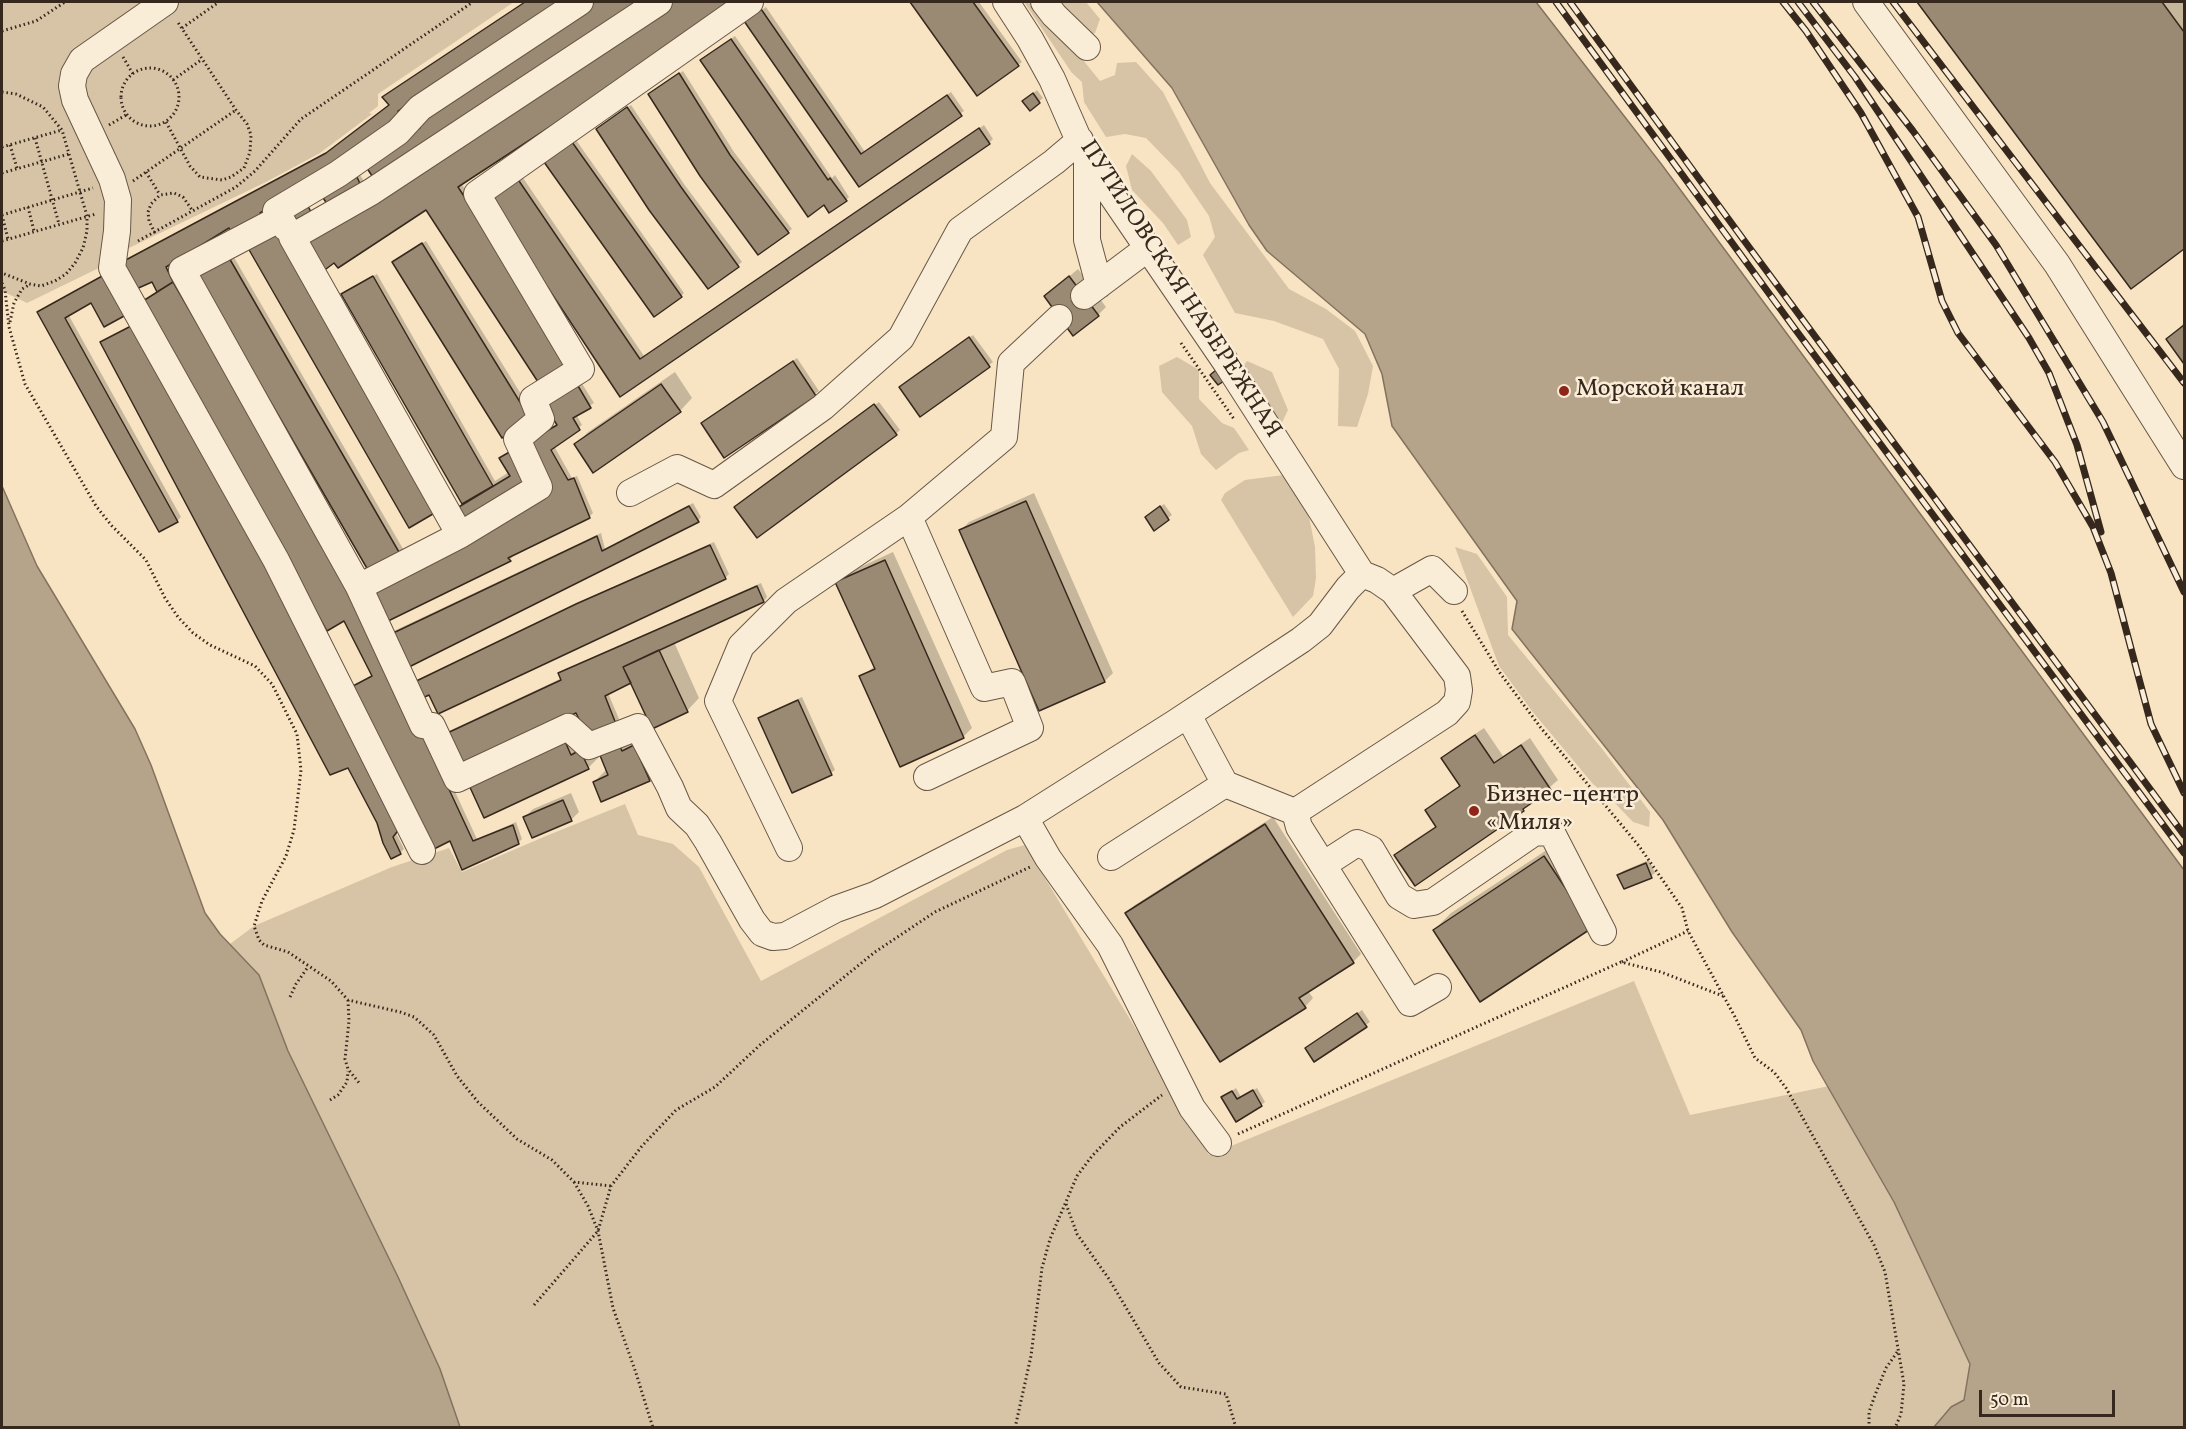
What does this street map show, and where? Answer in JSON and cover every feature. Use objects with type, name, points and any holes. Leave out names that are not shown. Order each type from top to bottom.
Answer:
[{"type":"street","points":[[164,2],[82,60],[74,74],[72,86],[75,100],[112,179],[117,200],[117,231],[112,268],[276,560],[422,851]]},
{"type":"street","points":[[460,535],[276,211],[338,174],[398,132],[420,108],[580,2]]},
{"type":"street","points":[[659,2],[371,192],[182,270],[359,587],[423,725],[432,726],[458,779],[568,727],[589,746],[638,727],[679,808],[697,825],[752,920],[762,933],[773,938],[786,936],[836,909],[875,895],[1025,818],[1188,715],[1307,635],[1320,625],[1348,588],[1362,574],[1377,580],[1393,591],[1457,676],[1459,690],[1457,702],[1447,713],[1295,812]]},
{"type":"street","points":[[359,587],[460,535],[539,487],[517,439],[541,420],[533,399],[580,369],[477,194],[750,2]]},
{"type":"street","name":"ПУТИЛОВСКАЯ НАБЕРЕЖНАЯ","points":[[1006,2],[1047,69],[1084,149],[1227,364],[1362,574]]},
{"type":"street","points":[[1044,2],[1087,47]]},
{"type":"street","points":[[1866,2],[2057,264],[2184,466]]},
{"type":"street","points":[[630,493],[677,468],[714,485],[823,407],[901,338],[960,230],[1054,162],[1084,149],[1087,240],[1092,291],[1148,248]]},
{"type":"street","points":[[789,848],[718,701],[741,646],[786,601],[909,517],[1004,437],[1011,363],[1059,318]]},
{"type":"street","points":[[909,517],[984,688],[1012,682],[1030,728],[927,777]]},
{"type":"street","points":[[1393,591],[1432,569],[1454,591]]},
{"type":"street","points":[[1188,715],[1225,784],[1295,812]]},
{"type":"street","points":[[1111,857],[1225,784]]},
{"type":"street","points":[[1295,812],[1299,827],[1410,1003],[1438,987]]},
{"type":"street","points":[[1025,818],[1048,858],[1110,945],[1192,1108],[1218,1143]]},
{"type":"street","points":[[1323,865],[1357,843],[1371,849],[1400,896],[1414,905],[1433,902],[1534,832],[1552,833],[1603,932]]},
{"type":"path","points":[[2,31],[36,21],[65,2]]},
{"type":"path","points":[[164,2],[236,110],[248,124],[251,135],[250,152],[244,168],[231,177],[210,180],[200,177],[190,166],[166,122]]},
{"type":"path","points":[[181,29],[219,2]]},
{"type":"path","points":[[130,245],[236,186],[255,171],[301,119],[473,2]]},
{"type":"path","points":[[119,50],[133,74]]},
{"type":"path","points":[[173,80],[202,59]]},
{"type":"path","points":[[142,69],[157,69],[166,73],[173,80],[179,94],[178,105],[166,122],[154,126],[142,125],[127,115],[122,106],[122,91],[126,81],[133,74],[142,69]]},
{"type":"path","points":[[2,92],[16,94],[43,107],[62,130],[87,216],[87,231],[83,248],[66,274],[41,286],[15,280],[2,273]]},
{"type":"path","points":[[129,184],[236,110]]},
{"type":"path","points":[[104,128],[127,115]]},
{"type":"path","points":[[2,147],[72,127]]},
{"type":"path","points":[[35,138],[59,224]]},
{"type":"path","points":[[10,145],[17,168]]},
{"type":"path","points":[[2,173],[69,154],[75,149]]},
{"type":"path","points":[[146,172],[160,195]]},
{"type":"path","points":[[8,239],[2,215],[100,186]]},
{"type":"path","points":[[154,233],[148,212],[151,204],[160,195],[174,193],[183,197],[192,210]]},
{"type":"path","points":[[28,207],[34,231]]},
{"type":"path","points":[[2,241],[104,212]]},
{"type":"path","points":[[2,283],[5,290],[9,327],[25,384],[96,506],[112,526],[146,560],[165,598],[193,633],[210,645],[255,666],[273,684],[297,734],[301,770],[294,830],[286,856],[262,901],[254,926],[256,935],[264,945],[288,952],[331,981],[348,1000],[414,1017],[434,1035],[457,1076],[493,1118],[517,1139],[552,1160],[574,1182],[588,1206],[597,1232],[613,1308],[653,1428]]},
{"type":"path","points":[[9,327],[14,303],[22,289],[30,284]]},
{"type":"path","points":[[1454,591],[1464,616],[1500,673],[1541,728],[1639,846],[1682,908],[1688,931],[1755,1058],[1774,1072],[1786,1088],[1874,1245],[1885,1272],[1904,1384],[1901,1414],[1895,1428]]},
{"type":"path","points":[[534,1305],[597,1232],[611,1186],[642,1146],[676,1110],[715,1087],[760,1045],[875,952],[935,912],[1048,858]]},
{"type":"path","points":[[1218,1143],[1688,931]]},
{"type":"path","points":[[1621,962],[1661,972],[1724,997]]},
{"type":"path","points":[[290,997],[308,967]]},
{"type":"path","points":[[330,1100],[338,1095],[347,1082],[348,1069],[345,1059],[349,1021],[348,1000]]},
{"type":"path","points":[[348,1069],[360,1084]]},
{"type":"path","points":[[1015,1428],[1031,1356],[1042,1268],[1050,1239],[1077,1176],[1092,1156],[1120,1127],[1179,1080]]},
{"type":"path","points":[[574,1182],[611,1186]]},
{"type":"path","points":[[1066,1202],[1077,1234],[1109,1280],[1159,1363],[1181,1387],[1226,1394],[1236,1428]]},
{"type":"path","points":[[1869,1428],[1869,1412],[1875,1395],[1886,1368],[1899,1349]]},
{"type":"shaded area","points":[[2,2],[148,2],[68,62],[108,201],[105,265],[27,303],[2,291]]},
{"type":"shaded area","points":[[179,2],[514,2],[378,94],[378,106],[369,113],[372,114],[320,153],[266,182],[129,248],[127,184],[86,101],[83,84],[98,61]]},
{"type":"shaded area","points":[[1024,2],[1036,2],[1100,81],[1115,75],[1117,63],[1136,62],[1163,92],[1210,183],[1289,289],[1326,309],[1355,331],[1373,366],[1368,394],[1357,427],[1338,426],[1339,369],[1323,339],[1274,321],[1235,313],[1203,255],[1215,237],[1209,216],[1179,172],[1146,138],[1125,134],[1106,137],[1084,102],[1082,82],[1072,73]]},
{"type":"shaded area","points":[[1055,2],[1086,2],[1100,19],[1095,33],[1085,36]]},
{"type":"shaded area","name":"Морской канал","points":[[1097,2],[1536,2],[1662,165],[2184,870],[2184,1427],[1934,1427],[1951,1407],[1964,1400],[1970,1364],[1894,1202],[1813,1061],[1801,1030],[1732,932],[1663,820],[1512,629],[1517,601],[1392,426],[1382,374],[1365,334],[1267,251],[1249,225],[1172,88]]},
{"type":"shaded area","points":[[1132,154],[1151,171],[1187,220],[1191,237],[1178,245],[1163,223],[1132,190],[1126,166]]},
{"type":"shaded area","points":[[1177,357],[1199,370],[1199,399],[1222,423],[1234,428],[1249,450],[1239,453],[1216,470],[1201,454],[1192,426],[1162,392],[1159,366]]},
{"type":"shaded area","points":[[1247,361],[1272,372],[1288,410],[1278,431],[1239,371]]},
{"type":"shaded area","points":[[1284,475],[1297,490],[1309,517],[1315,547],[1316,578],[1313,596],[1293,617],[1221,500],[1225,493],[1245,480]]},
{"type":"shaded area","points":[[2,486],[37,566],[135,729],[151,765],[205,913],[220,934],[259,975],[288,1051],[440,1369],[460,1427],[2,1427]]},
{"type":"shaded area","points":[[1455,547],[1477,554],[1507,597],[1508,635],[1603,750],[1650,812],[1649,827],[1633,822],[1593,784],[1532,711],[1499,666]]},
{"type":"shaded area","points":[[625,804],[638,835],[673,844],[699,867],[761,981],[1007,850],[1025,845],[1209,1155],[1634,981],[1690,1115],[1829,1086],[1894,1202],[1970,1364],[1964,1400],[1951,1407],[1934,1428],[460,1427],[440,1369],[288,1051],[259,975],[230,944],[254,926],[392,867],[449,848],[462,872]]},
{"type":"building","points":[[525,2],[559,2],[398,111],[400,118],[370,146],[260,213],[263,220],[232,236],[229,228],[166,267],[173,282],[157,292],[152,282],[134,290],[122,262],[326,153],[389,105],[382,97]]},
{"type":"building","points":[[595,2],[644,2],[374,179],[365,165],[420,128],[416,122]]},
{"type":"building","points":[[672,2],[741,2],[458,187],[573,363],[540,385],[426,210],[338,268],[334,263],[322,272],[304,243]]},
{"type":"building","points":[[910,2],[973,2],[1019,66],[977,96]]},
{"type":"building","points":[[1917,2],[2162,2],[2184,32],[2184,249],[2131,289]]},
{"type":"building","points":[[761,9],[861,154],[947,95],[962,116],[859,187],[744,21]]},
{"type":"building","points":[[731,39],[828,180],[830,178],[847,201],[829,213],[824,205],[808,217],[700,60]]},
{"type":"building","points":[[679,73],[730,155],[789,233],[758,255],[700,176],[648,94]]},
{"type":"building","points":[[1033,93],[1040,103],[1030,111],[1022,101]]},
{"type":"building","points":[[627,107],[739,267],[708,289],[649,210],[596,129]]},
{"type":"building","points":[[979,128],[990,144],[620,397],[486,194],[515,175],[640,359]]},
{"type":"building","points":[[572,142],[682,297],[654,317],[544,162]]},
{"type":"building","points":[[357,177],[361,186],[327,204],[322,196]]},
{"type":"building","points":[[307,204],[311,212],[296,220],[292,212]]},
{"type":"building","points":[[277,231],[438,511],[409,528],[248,248]]},
{"type":"building","points":[[422,243],[531,420],[502,438],[392,262]]},
{"type":"building","points":[[228,256],[403,559],[372,577],[197,275]]},
{"type":"building","points":[[104,275],[126,315],[104,327],[91,303],[65,318],[178,522],[159,532],[37,312]]},
{"type":"building","points":[[373,276],[493,486],[462,504],[341,294]]},
{"type":"building","points":[[1069,276],[1099,316],[1073,336],[1044,296]]},
{"type":"building","points":[[173,282],[369,617],[473,841],[513,825],[519,844],[462,870],[450,841],[430,851],[353,686],[372,676],[344,621],[327,631],[143,301]]},
{"type":"building","points":[[133,325],[276,579],[400,828],[393,837],[401,854],[391,859],[377,823],[348,768],[330,775],[100,342]]},
{"type":"building","points":[[2184,325],[2184,364],[2166,339]]},
{"type":"building","points":[[969,337],[990,367],[920,417],[899,387]]},
{"type":"building","points":[[793,361],[816,396],[724,458],[701,423]]},
{"type":"building","points":[[1216,370],[1224,381],[1218,385],[1210,375]]},
{"type":"building","points":[[574,379],[591,408],[573,418],[580,430],[551,450],[568,480],[574,478],[590,518],[508,558],[511,561],[384,623],[371,593],[549,494],[526,443],[557,425],[541,399]]},
{"type":"building","points":[[661,384],[681,412],[593,473],[574,444]]},
{"type":"building","points":[[874,404],[897,435],[757,538],[734,507]]},
{"type":"building","points":[[513,450],[532,483],[465,523],[457,508],[510,476],[499,458]]},
{"type":"building","points":[[1026,501],[1105,682],[1039,711],[959,530]]},
{"type":"building","points":[[689,506],[699,522],[403,670],[389,635],[597,536],[602,551]]},
{"type":"building","points":[[1160,506],[1169,520],[1154,531],[1145,517]]},
{"type":"building","points":[[710,545],[726,579],[438,714],[429,695],[416,701],[408,685],[576,604]]},
{"type":"building","points":[[885,560],[964,738],[900,767],[859,676],[875,669],[835,582]]},
{"type":"building","points":[[757,586],[764,602],[623,667],[631,683],[605,696],[616,724],[588,738],[576,713],[459,768],[443,735],[561,680],[558,673]]},
{"type":"building","points":[[659,650],[688,712],[652,729],[623,667]]},
{"type":"building","points":[[798,700],[832,775],[792,793],[758,718]]},
{"type":"building","name":"Бизнес-центр «Миля»","points":[[1475,735],[1494,763],[1521,745],[1551,790],[1415,886],[1394,855],[1436,827],[1425,810],[1460,786],[1441,758]]},
{"type":"building","points":[[564,739],[571,755],[580,750],[589,769],[484,818],[468,783]]},
{"type":"building","points":[[619,744],[622,751],[634,745],[650,781],[601,802],[593,782],[608,775],[599,753]]},
{"type":"building","points":[[563,800],[572,821],[532,838],[523,817]]},
{"type":"building","points":[[1265,824],[1354,963],[1299,998],[1306,1008],[1220,1062],[1125,913]]},
{"type":"building","points":[[1544,856],[1592,928],[1480,1002],[1433,930]]},
{"type":"building","points":[[1646,863],[1652,878],[1624,889],[1617,875]]},
{"type":"building","points":[[1357,1013],[1367,1027],[1314,1062],[1305,1048]]},
{"type":"building","points":[[1253,1090],[1262,1106],[1236,1122],[1221,1097],[1232,1091],[1237,1099]]},
{"type":"railway","points":[[1556,2],[1795,329],[2184,853]]},
{"type":"railway","points":[[1570,2],[2184,835]]},
{"type":"railway","points":[[1783,2],[1806,31],[1861,113],[1918,217],[1942,301],[1958,333],[2055,462],[2093,527],[2111,573],[2151,724],[2184,793]]},
{"type":"railway","points":[[1798,2],[1855,77],[2029,338],[2049,373],[2077,445],[2101,532]]},
{"type":"railway","points":[[1813,2],[1913,131],[1996,245],[2103,422],[2184,592]]},
{"type":"railway","points":[[1893,2],[2184,383]]},
{"type":"place","name":"Морской канал","points":[[1564,391]]},
{"type":"place","name":"Бизнес-центр «Миля»","points":[[1474,811]]}]
